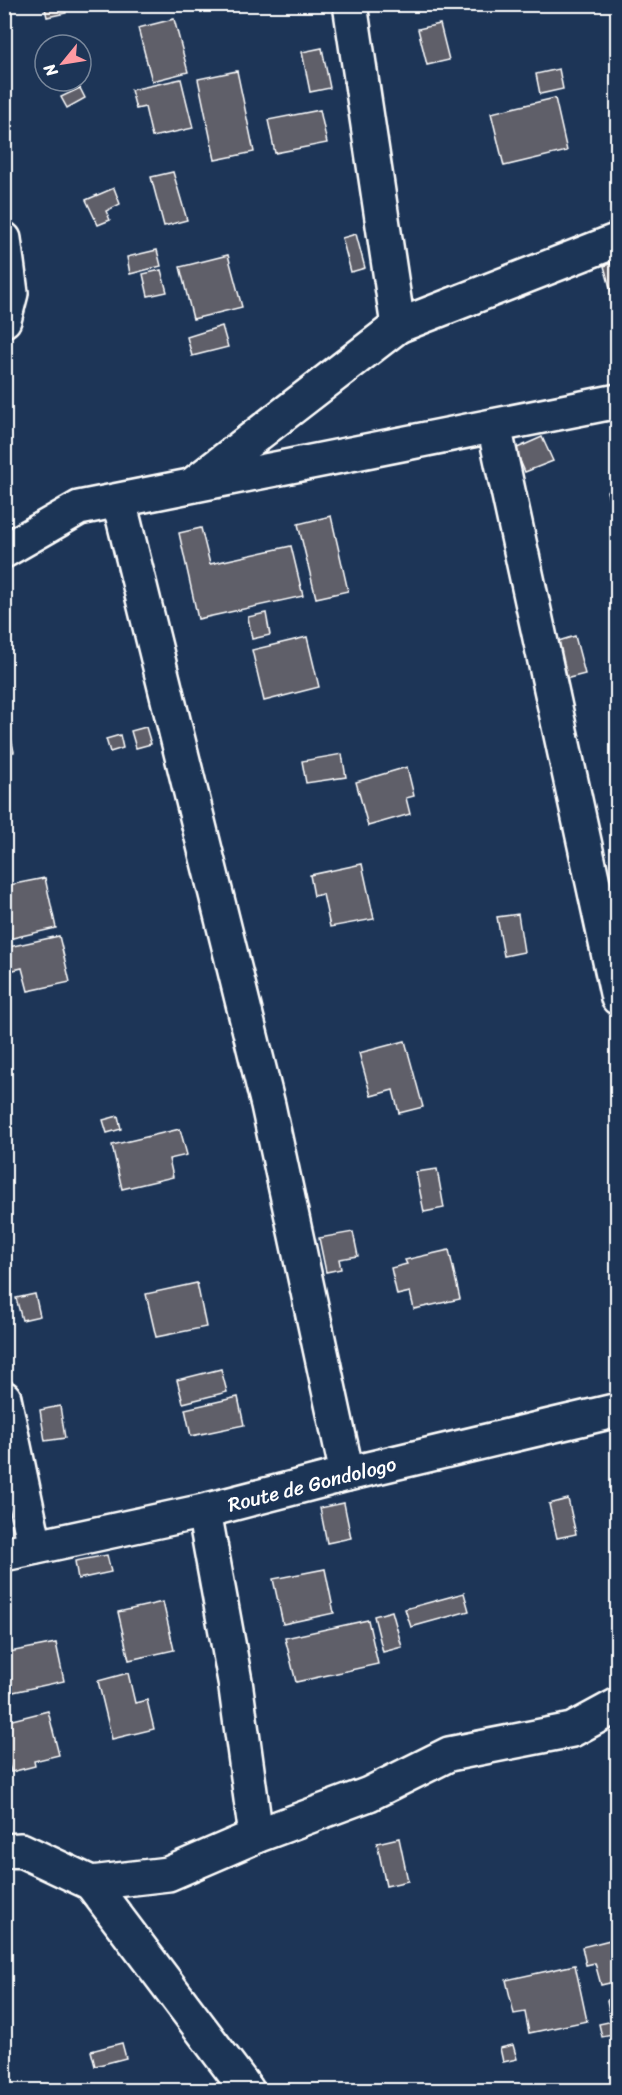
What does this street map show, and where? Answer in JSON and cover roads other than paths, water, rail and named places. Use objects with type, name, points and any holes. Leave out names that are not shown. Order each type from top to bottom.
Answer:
[{"type":"street","points":[[350,4],[398,326]]},
{"type":"street","points":[[4,239],[11,293],[4,320]]},
{"type":"street","points":[[189,486],[398,326],[618,240]]},
{"type":"street","points":[[4,551],[79,508],[618,400]]},
{"type":"street","points":[[494,426],[605,879],[618,998]]},
{"type":"street","points":[[119,501],[268,1105],[347,1474]]},
{"type":"street","points":[[4,1398],[20,1550]]},
{"type":"street","name":"Route de Gondologo","points":[[20,1550],[204,1511],[347,1474],[618,1410]]},
{"type":"street","points":[[204,1511],[235,1681],[256,1836]]},
{"type":"street","points":[[91,1883],[168,1874],[256,1836],[369,1794],[449,1754],[572,1730],[618,1706]]},
{"type":"street","points":[[4,1851],[21,1850],[91,1883],[247,2091]]}]
